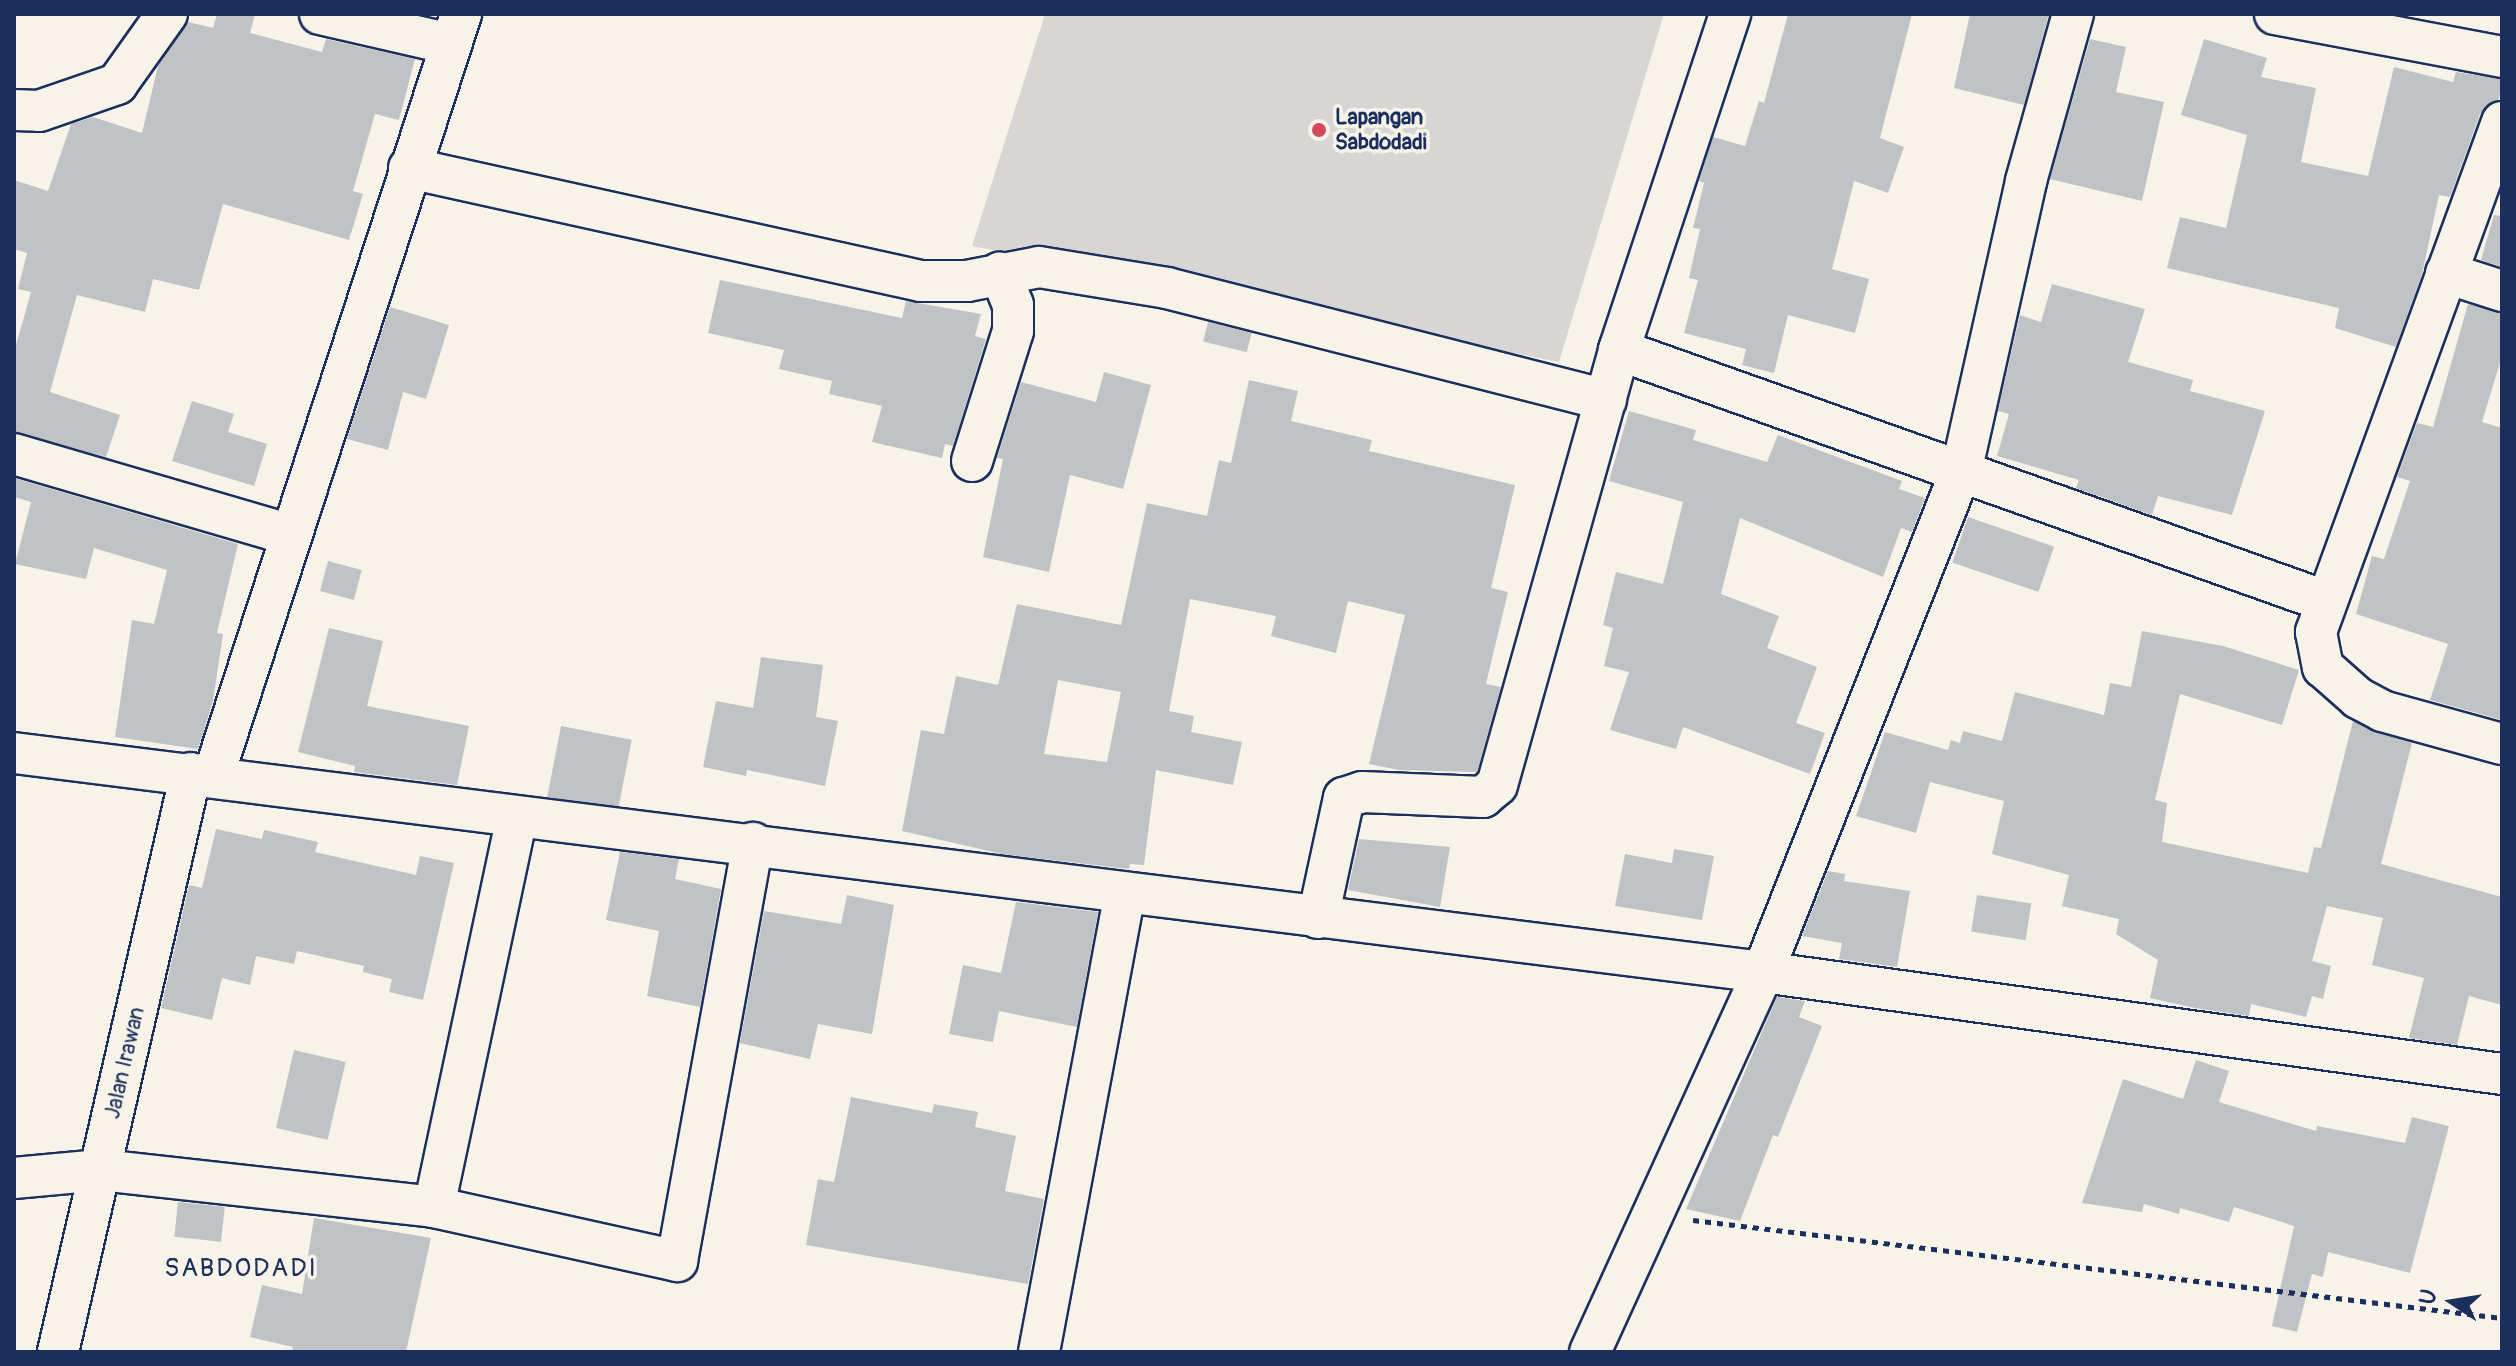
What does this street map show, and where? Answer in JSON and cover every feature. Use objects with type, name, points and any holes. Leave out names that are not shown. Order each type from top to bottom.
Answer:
[{"type":"street","points":[[14,110],[39,111],[117,84],[167,14]]},
{"type":"street","points":[[320,14],[456,29]]},
{"type":"street","points":[[1318,918],[1344,798],[1362,792],[1483,797],[1497,785],[1619,350],[1730,14]]},
{"type":"street","points":[[1590,1352],[1763,972],[1962,468],[2026,181],[2073,14]]},
{"type":"street","points":[[2275,14],[2502,57]]},
{"type":"street","name":"Jalan Irawan","points":[[58,1352],[202,775],[291,535],[456,29]]},
{"type":"street","points":[[2502,122],[2325,601],[2318,650],[2333,679],[2382,711],[2502,744]]},
{"type":"street","points":[[409,168],[921,281],[967,281],[1000,272],[1039,267],[1167,288],[1606,400]]},
{"type":"street","points":[[972,461],[1013,331],[1013,305],[1000,272]]},
{"type":"street","points":[[2446,273],[2502,291]]},
{"type":"street","points":[[1619,350],[1962,468],[2325,601]]},
{"type":"street","points":[[14,454],[291,535]]},
{"type":"street","points":[[14,753],[517,818],[753,843],[1318,918],[1763,972],[2502,1074]]},
{"type":"street","points":[[434,1207],[517,818]]},
{"type":"street","points":[[14,1178],[101,1170],[434,1207],[677,1261],[753,843]]},
{"type":"street","points":[[1039,1352],[1125,893]]},
{"type":"path","points":[[1652,1215],[2502,1318]]},
{"type":"shaded area","name":"Lapangan Sabdodadi","points":[[1045,14],[1664,14],[1559,362],[972,246]]},
{"type":"building","points":[[217,14],[255,14],[250,33],[322,52],[326,39],[415,59],[399,120],[375,114],[353,191],[363,194],[349,240],[223,204],[199,290],[153,279],[145,312],[77,295],[50,392],[120,415],[106,457],[14,432],[14,352],[31,292],[18,289],[27,253],[14,249],[14,180],[48,191],[71,124],[93,117],[142,133],[158,66],[188,22],[213,28]]},
{"type":"building","points":[[1788,14],[1912,14],[1880,138],[1904,147],[1888,193],[1854,181],[1832,269],[1869,279],[1855,333],[1788,315],[1774,373],[1742,365],[1746,349],[1684,333],[1698,280],[1689,278],[1700,229],[1693,228],[1704,183],[1699,181],[1713,137],[1745,146],[1759,101],[1764,103]]},
{"type":"building","points":[[1970,14],[2049,14],[2024,105],[1954,88]]},
{"type":"building","points":[[2090,39],[2126,47],[2116,92],[2164,102],[2142,201],[2050,179]]},
{"type":"building","points":[[2204,39],[2267,58],[2261,77],[2316,88],[2301,162],[2368,176],[2394,67],[2453,82],[2456,72],[2502,79],[2499,99],[2480,114],[2450,197],[2439,195],[2422,274],[2396,347],[2335,328],[2339,308],[2167,268],[2180,217],[2226,228],[2247,135],[2181,115]]},
{"type":"building","points":[[2494,215],[2502,216],[2502,267],[2481,260]]},
{"type":"building","points":[[720,280],[902,318],[906,301],[981,314],[975,336],[986,339],[953,446],[945,444],[942,458],[872,442],[882,406],[829,394],[832,381],[779,369],[784,350],[708,333]]},
{"type":"building","points":[[2052,284],[2145,309],[2128,362],[2193,380],[2190,391],[2265,411],[2232,515],[2158,496],[2152,515],[2076,488],[2079,480],[1997,456],[2009,414],[1998,411],[2020,315],[2041,322]]},
{"type":"building","points":[[2468,304],[2502,313],[2502,356],[2482,422],[2502,428],[2502,720],[2430,700],[2448,644],[2356,614],[2372,556],[2384,559],[2410,481],[2397,477],[2417,423],[2433,427]]},
{"type":"building","points":[[390,307],[449,325],[426,399],[403,392],[388,450],[347,439]]},
{"type":"building","points":[[1208,322],[1252,333],[1247,352],[1203,341]]},
{"type":"building","points":[[1104,372],[1151,385],[1123,489],[1070,475],[1049,572],[983,557],[1003,459],[997,458],[1021,382],[1096,402]]},
{"type":"building","points":[[1249,380],[1298,391],[1291,421],[1372,440],[1369,451],[1515,485],[1491,588],[1508,592],[1486,684],[1501,687],[1477,772],[1399,770],[1369,764],[1405,615],[1348,601],[1336,653],[1271,636],[1276,616],[1190,599],[1169,711],[1194,716],[1191,732],[1242,742],[1233,785],[1156,770],[1144,865],[1130,864],[1129,869],[1002,854],[902,831],[921,730],[944,734],[956,676],[998,685],[1017,604],[1121,625],[1147,503],[1207,516],[1219,460],[1231,463]],"holes":[[[1058,680],[1121,692],[1107,762],[1044,754]]]},
{"type":"building","points":[[192,401],[234,414],[228,432],[267,444],[254,486],[172,461]]},
{"type":"building","points":[[1629,411],[1696,430],[1693,440],[1767,462],[1778,435],[1902,481],[1899,489],[1925,498],[1912,532],[1901,528],[1883,577],[1740,518],[1721,594],[1779,616],[1767,648],[1817,667],[1796,723],[1825,733],[1810,774],[1683,727],[1676,749],[1610,730],[1629,672],[1604,666],[1613,628],[1603,625],[1616,572],[1663,584],[1683,502],[1609,481]]},
{"type":"building","points":[[14,478],[238,544],[217,633],[223,634],[213,701],[198,749],[115,737],[132,620],[154,624],[167,570],[94,548],[86,579],[15,564],[31,502],[14,497]]},
{"type":"building","points":[[1968,517],[2054,547],[2038,592],[1952,562]]},
{"type":"building","points":[[328,561],[362,570],[354,600],[320,591]]},
{"type":"building","points":[[329,628],[383,641],[367,706],[469,726],[457,785],[354,772],[355,766],[298,752]]},
{"type":"building","points":[[2142,631],[2223,646],[2299,670],[2282,725],[2180,694],[2155,800],[2167,803],[2162,842],[2308,873],[2314,847],[2321,848],[2353,721],[2412,743],[2381,864],[2502,897],[2502,1005],[2469,996],[2457,1045],[2409,1038],[2424,978],[2372,965],[2383,918],[2327,906],[2312,961],[2331,966],[2323,999],[2312,996],[2306,1017],[2251,1004],[2249,1016],[2195,1008],[2150,998],[2158,960],[2116,934],[2119,919],[2062,906],[2069,875],[1992,854],[2004,801],[1930,782],[1916,833],[1856,816],[1885,732],[1948,750],[1951,740],[1960,743],[1963,731],[2002,741],[2015,692],[2104,715],[2110,683],[2131,687]]},
{"type":"building","points":[[761,657],[823,665],[816,717],[838,721],[825,786],[747,770],[746,776],[703,767],[716,701],[753,708]]},
{"type":"building","points":[[561,726],[632,740],[618,810],[547,797]]},
{"type":"building","points":[[216,829],[262,839],[264,830],[318,842],[315,852],[416,875],[420,856],[454,863],[423,1000],[389,992],[392,979],[363,972],[364,966],[297,951],[294,964],[256,956],[250,985],[222,978],[212,1020],[161,1008],[189,885],[202,888]]},
{"type":"building","points":[[1359,839],[1450,847],[1440,907],[1348,890]]},
{"type":"building","points":[[1674,849],[1714,856],[1702,920],[1615,906],[1625,854],[1672,863]]},
{"type":"building","points":[[620,852],[679,859],[675,879],[721,889],[700,1007],[647,996],[659,931],[606,920]]},
{"type":"building","points":[[1828,871],[1845,874],[1844,881],[1910,891],[1897,967],[1839,959],[1842,943],[1802,936]]},
{"type":"building","points":[[847,895],[894,905],[872,1034],[818,1024],[810,1059],[740,1043],[764,911],[841,924]]},
{"type":"building","points":[[1977,895],[2031,904],[2026,940],[1971,932]]},
{"type":"building","points":[[1016,902],[1098,912],[1077,1027],[999,1011],[993,1042],[949,1034],[963,965],[1001,973]]},
{"type":"building","points":[[1777,997],[1805,1001],[1799,1017],[1822,1026],[1778,1137],[1773,1135],[1740,1221],[1686,1209]]},
{"type":"building","points":[[294,1050],[346,1062],[328,1140],[276,1128]]},
{"type":"building","points":[[2196,1060],[2229,1071],[2219,1102],[2316,1131],[2317,1126],[2405,1143],[2412,1117],[2449,1126],[2410,1273],[2328,1252],[2323,1277],[2312,1274],[2297,1332],[2272,1326],[2294,1226],[2234,1207],[2229,1222],[2180,1208],[2179,1214],[2144,1204],[2142,1212],[2082,1203],[2123,1079],[2183,1099]]},
{"type":"building","points":[[851,1097],[932,1113],[934,1104],[978,1112],[975,1127],[1016,1136],[1005,1191],[1044,1199],[1028,1284],[806,1245],[818,1179],[834,1182]]},
{"type":"building","points":[[178,1202],[225,1207],[221,1242],[174,1237]]},
{"type":"building","points":[[314,1218],[431,1238],[406,1352],[292,1352],[293,1347],[250,1337],[262,1285],[302,1294]]},
{"type":"place","name":"Lapangan Sabdodadi","points":[[1319,130]]},
{"type":"district","name":"SABDODADI","points":[[241,1269]]}]
